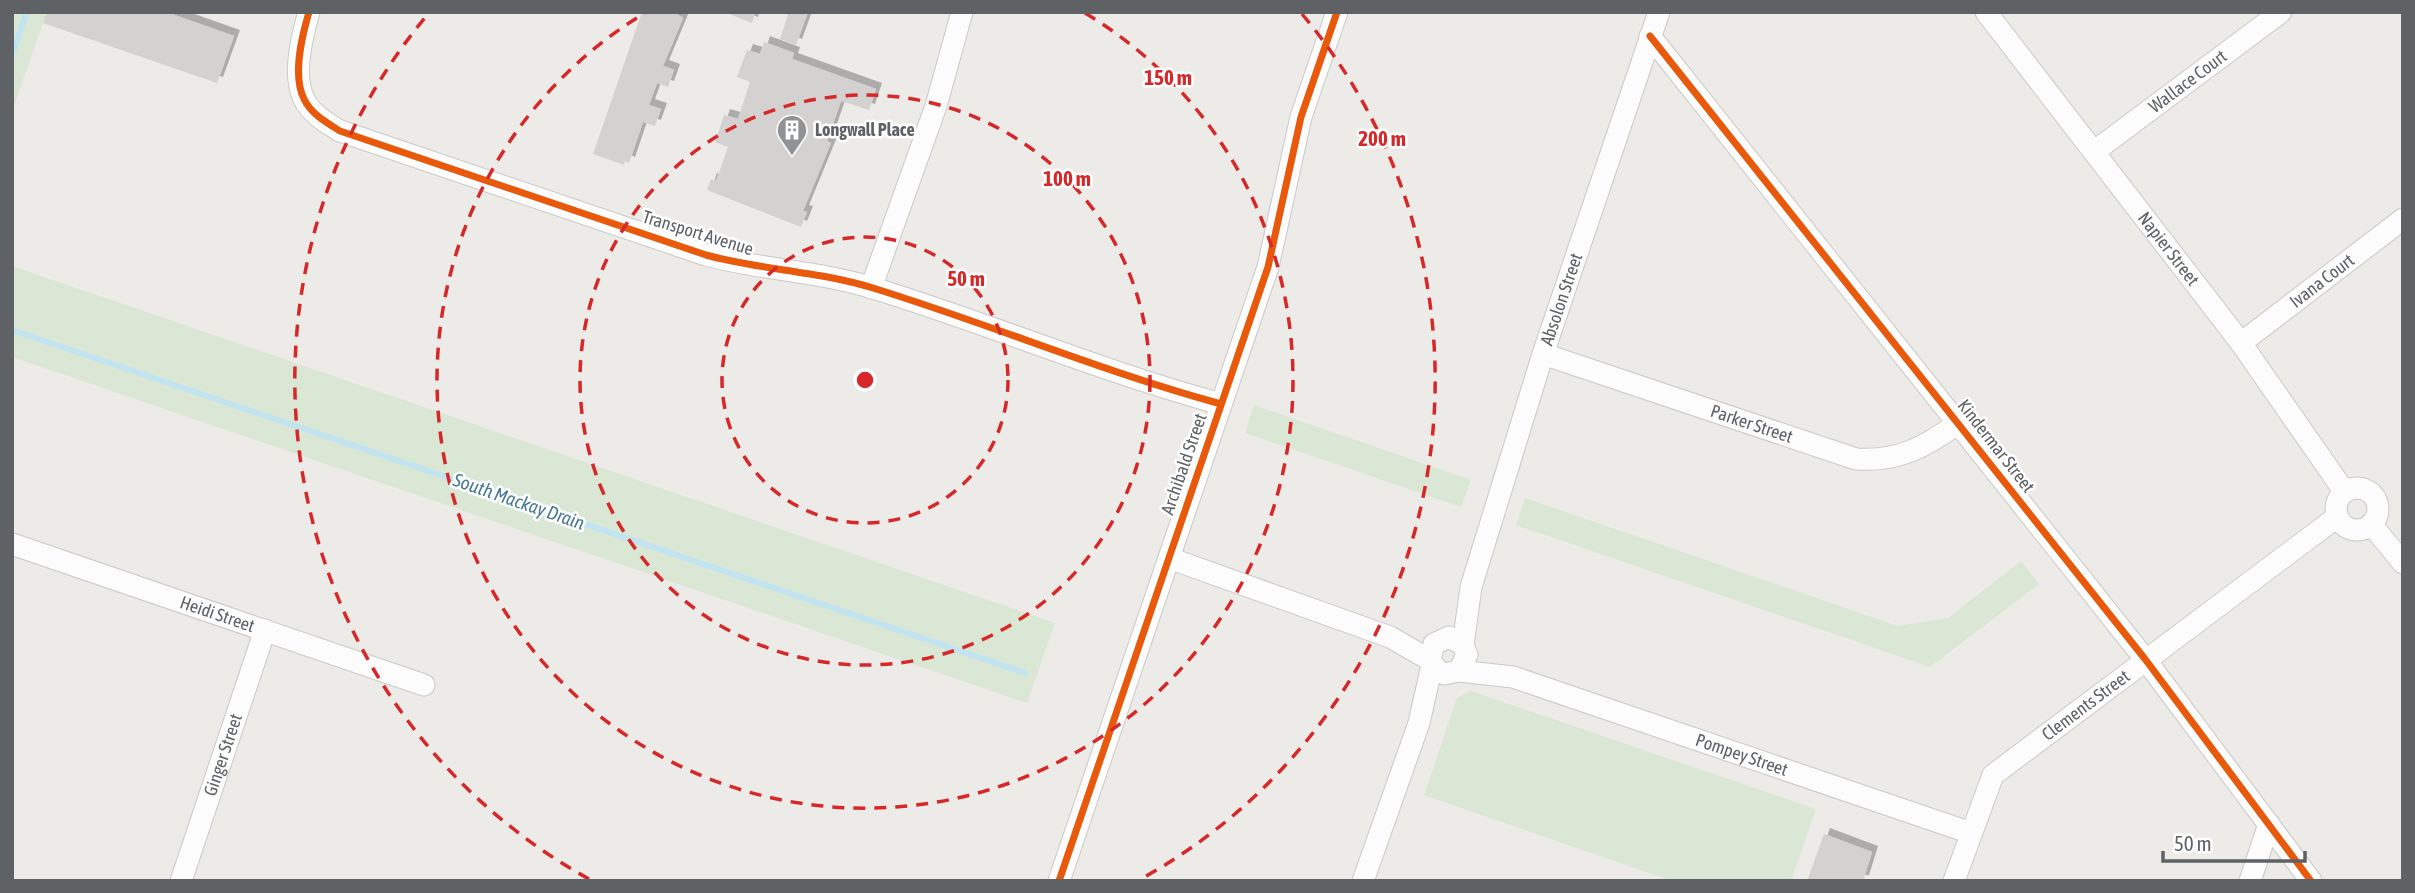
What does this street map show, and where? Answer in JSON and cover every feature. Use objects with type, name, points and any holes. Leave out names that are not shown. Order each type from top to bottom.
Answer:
[{"type":"street","name":"Transport Avenue","points":[[309,12],[300,55],[299,83],[304,100],[319,118],[341,131],[731,262],[871,288],[1115,373],[1221,404]]},
{"type":"street","points":[[871,288],[940,93],[962,12]]},
{"type":"street","name":"Archibald Street","points":[[1059,881],[1268,267],[1301,117],[1337,12]]},
{"type":"street","name":"Absolon Street","points":[[1464,647],[1471,587],[1543,354],[1659,12]]},
{"type":"street","name":"Napier Street","points":[[1986,12],[2241,342],[2344,491]]},
{"type":"street","name":"Wallace Court","points":[[2095,151],[2281,12]]},
{"type":"street","name":"Kindermar Street","points":[[1650,36],[2145,659],[2311,881]]},
{"type":"street","name":"Ivana Court","points":[[2241,342],[2403,219]]},
{"type":"street","name":"Parker Street","points":[[1543,354],[1856,459],[1881,461],[1914,452],[1958,423]]},
{"type":"street","points":[[2361,488],[2374,496],[2378,512],[2371,524],[2362,530],[2352,530],[2337,517],[2336,502],[2344,491],[2361,488]]},
{"type":"street","name":"Clements Street","points":[[1954,881],[1993,775],[2337,517]]},
{"type":"street","points":[[2371,524],[2403,564]]},
{"type":"street","name":"Heidi Street","points":[[12,544],[424,685]]},
{"type":"street","points":[[1168,558],[1435,651]]},
{"type":"street","name":"Absolon Street","points":[[1363,881],[1419,723],[1435,651],[1471,587]]},
{"type":"street","name":"Ginger Street","points":[[181,881],[265,630]]},
{"type":"street","points":[[1449,637],[1464,647],[1466,661],[1455,672],[1444,674],[1435,651],[1449,637]]},
{"type":"street","name":"Pompey Street","points":[[1464,647],[1513,677],[1970,833]]},
{"type":"street","name":"Absolon Street","points":[[1419,723],[1455,672]]},
{"type":"street","name":"Pompey Street","points":[[1455,672],[1513,677]]},
{"type":"street","points":[[2250,881],[2269,824]]},
{"type":"green space","points":[[12,12],[47,12],[12,111]]},
{"type":"green space","points":[[12,266],[1055,623],[1027,703],[12,357]]},
{"type":"green space","points":[[1254,405],[1471,480],[1461,507],[1245,433]]},
{"type":"green space","points":[[1525,498],[1898,626],[1948,618],[2021,561],[2039,584],[1930,667],[1516,525]]},
{"type":"green space","points":[[1471,691],[1816,809],[1791,881],[1672,881],[1424,795],[1457,698]]},
{"type":"building","points":[[47,12],[166,12],[234,36],[217,83],[43,23]]},
{"type":"building","points":[[642,12],[673,12],[683,18],[663,66],[674,70],[668,87],[657,83],[649,105],[661,109],[655,126],[643,122],[629,163],[625,161],[624,165],[593,154]]},
{"type":"building","points":[[724,12],[755,12],[752,23]]},
{"type":"building","points":[[781,12],[808,12],[796,45],[780,39],[788,15]]},
{"type":"building","name":"Longwall Place","points":[[764,42],[794,53],[792,59],[876,89],[869,110],[841,101],[827,141],[831,143],[803,211],[807,212],[801,227],[707,190],[711,179],[716,181],[728,147],[715,142],[724,115],[738,119],[750,82],[737,77],[747,50],[760,54]]},
{"type":"building","points":[[1824,834],[1872,852],[1863,881],[1807,881]]},
{"type":"waterway","points":[[12,54],[27,12]]},
{"type":"waterway","name":"South Mackay Drain","points":[[12,330],[1025,673]]},
{"type":"cycle path","points":[[309,12],[299,56],[300,89],[311,109],[340,131],[706,255],[873,288],[1133,377],[1221,404]]},
{"type":"cycle path","points":[[1059,881],[1268,267],[1301,117],[1337,12]]},
{"type":"cycle path","points":[[1650,36],[2145,659],[2311,881]]},
{"type":"place","name":"Longwall Place","points":[[792,157]]}]
